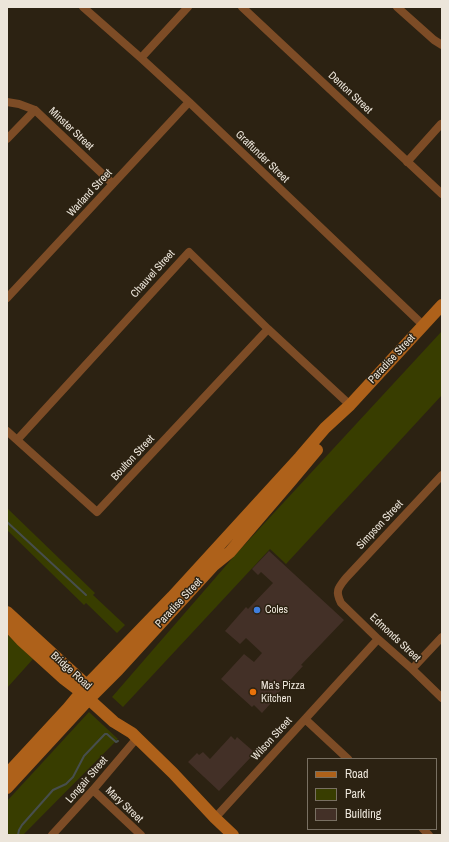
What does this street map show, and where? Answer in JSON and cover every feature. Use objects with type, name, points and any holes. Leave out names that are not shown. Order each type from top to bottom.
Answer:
[{"type":"street","name":"Graffunder Street","points":[[83,7],[142,58],[423,325]]},
{"type":"street","points":[[142,58],[188,7]]},
{"type":"street","name":"Denton Street","points":[[242,7],[442,194]]},
{"type":"street","points":[[396,7],[434,40],[442,45]]},
{"type":"street","name":"Minster Street","points":[[7,102],[19,104],[34,110],[113,184]]},
{"type":"street","name":"Warland Street","points":[[7,298],[189,102]]},
{"type":"street","points":[[7,140],[34,110]]},
{"type":"street","points":[[407,162],[441,124]]},
{"type":"street","name":"Chauvel Street","points":[[17,440],[189,252],[268,329],[346,409]]},
{"type":"street","name":"Paradise Street","points":[[7,774],[68,708],[118,670],[214,565],[230,552],[331,432],[346,409],[442,305]]},
{"type":"street","name":"Boulton Street","points":[[7,431],[97,512],[268,329]]},
{"type":"street","name":"Simpson Street","points":[[337,592],[346,578],[442,475]]},
{"type":"street","points":[[436,482],[442,488]]},
{"type":"street","name":"Edmonds Street","points":[[337,592],[341,603],[442,698]]},
{"type":"street","name":"Bridge Road","points":[[7,612],[71,671],[114,722],[134,736],[173,773],[233,835]]},
{"type":"street","name":"Bridge Road","points":[[7,625],[21,640],[64,679],[88,692]]},
{"type":"street","points":[[412,669],[442,637]]},
{"type":"street","name":"Wilson Street","points":[[215,818],[378,639]]},
{"type":"street","name":"Paradise Street","points":[[7,788],[88,692]]},
{"type":"street","points":[[305,719],[347,758]]},
{"type":"street","name":"Longair Street","points":[[52,835],[93,790],[134,736]]},
{"type":"street","name":"Mary Street","points":[[93,790],[141,835]]},
{"type":"green space","points":[[442,331],[442,395],[286,564],[270,549],[123,707],[112,697],[236,554]]},
{"type":"green space","points":[[7,508],[95,593],[93,595],[125,625],[117,633],[86,603],[84,605],[7,530]]},
{"type":"green space","points":[[7,634],[33,659],[7,688]]},
{"type":"green space","points":[[89,712],[118,739],[23,835],[7,835],[7,801]]},
{"type":"building","points":[[269,551],[344,620],[301,665],[303,666],[270,702],[271,703],[262,713],[254,705],[252,707],[221,679],[244,654],[254,662],[262,653],[246,638],[240,644],[225,631],[246,607],[248,609],[273,583],[261,572],[258,575],[252,569]]},
{"type":"building","points":[[231,736],[235,740],[237,737],[253,751],[255,748],[260,752],[255,758],[252,756],[219,791],[188,762],[197,753],[199,755],[203,752],[210,759]]},
{"type":"waterway","points":[[7,522],[86,595]]},
{"type":"waterway","points":[[18,835],[22,825],[53,790],[66,784],[73,777],[84,756],[105,734],[116,742],[118,741]]},
{"type":"place","name":"Coles","points":[[257,610]]},
{"type":"place","name":"Ma's Pizza Kitchen","points":[[253,692]]}]
